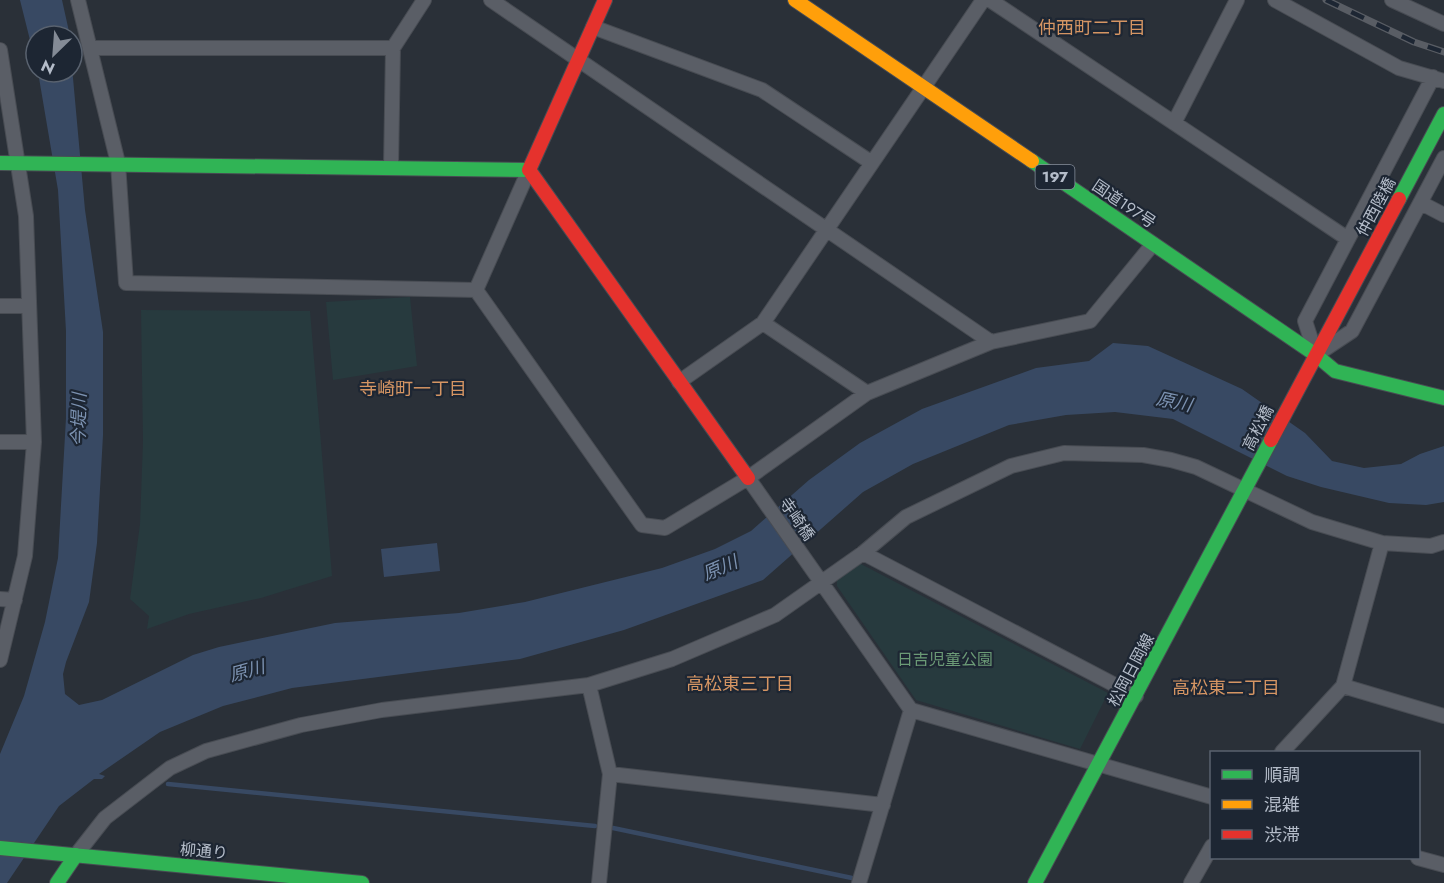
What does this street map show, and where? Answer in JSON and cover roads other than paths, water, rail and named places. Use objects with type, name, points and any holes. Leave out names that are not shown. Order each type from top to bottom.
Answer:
[{"type":"main road","points":[[529,170],[605,0]]},
{"type":"main road","name":"国道197号","points":[[795,0],[1316,355],[1335,371],[1444,398]]},
{"type":"main road","name":"仲西陸橋","points":[[1316,355],[1444,114]]},
{"type":"main road","points":[[0,163],[529,170]]},
{"type":"main road","points":[[529,170],[748,478]]},
{"type":"main road","name":"国道197号","points":[[1316,355],[1344,358]]},
{"type":"main road","name":"高松橋","points":[[1254,472],[1316,355]]},
{"type":"main road","points":[[1377,367],[1444,383]]},
{"type":"main road","name":"松岡日岡線","points":[[1035,883],[1254,472]]},
{"type":"main road","name":"柳通り","points":[[0,848],[317,881],[362,883]]},
{"type":"main road","points":[[57,883],[76,855]]},
{"type":"street","points":[[78,0],[92,48],[118,163],[126,283],[476,290]]},
{"type":"street","points":[[392,168],[393,48],[424,0]]},
{"type":"street","points":[[491,0],[991,342]]},
{"type":"street","points":[[680,382],[763,323],[984,0]]},
{"type":"street","points":[[990,0],[1348,239]]},
{"type":"street","points":[[1174,123],[1237,0]]},
{"type":"street","points":[[1275,0],[1400,68],[1439,79],[1348,239],[1305,321],[1316,355],[1352,331],[1444,158]]},
{"type":"street","points":[[1392,0],[1444,24]]},
{"type":"street","points":[[593,27],[762,90],[872,163]]},
{"type":"street","points":[[92,48],[393,48]]},
{"type":"street","points":[[0,50],[26,216],[34,442],[30,516],[15,600],[0,660]]},
{"type":"street","points":[[476,290],[529,170]]},
{"type":"street","points":[[1421,203],[1444,215]]},
{"type":"street","points":[[476,290],[642,525],[666,528],[748,478],[867,393],[991,342],[1090,321],[1153,244]]},
{"type":"street","points":[[0,306],[28,306]]},
{"type":"street","points":[[763,323],[867,393]]},
{"type":"street","points":[[0,442],[34,442]]},
{"type":"street","points":[[76,855],[105,818],[170,768],[206,751],[301,725],[382,711],[589,685],[672,659],[766,619],[862,553],[906,517],[965,486],[1011,466],[1064,453],[1143,455],[1171,460],[1196,467],[1312,522],[1382,543],[1431,546],[1444,542]]},
{"type":"street","name":"寺崎橋","points":[[748,478],[911,710]]},
{"type":"street","points":[[1284,751],[1343,686],[1382,543]]},
{"type":"street","points":[[862,553],[1136,696]]},
{"type":"street","points":[[0,599],[15,600]]},
{"type":"street","points":[[589,685],[610,774],[599,883]]},
{"type":"street","points":[[1343,686],[1444,716]]},
{"type":"street","points":[[859,883],[911,710],[1210,796]]},
{"type":"street","points":[[610,774],[883,805]]},
{"type":"street","points":[[1191,883],[1210,850]]},
{"type":"street","points":[[1420,859],[1444,865]]},
{"type":"water","points":[[20,0],[62,0],[67,24],[26,24]]},
{"type":"water","points":[[40,84],[74,84],[85,210],[103,332],[103,435],[97,543],[89,602],[63,674],[65,694],[79,705],[102,700],[193,655],[219,647],[335,623],[459,613],[525,602],[662,568],[715,549],[751,531],[809,480],[860,443],[922,409],[1036,368],[1089,361],[1113,343],[1148,346],[1242,389],[1305,433],[1332,461],[1364,468],[1401,464],[1420,454],[1444,446],[1444,502],[1426,505],[1389,503],[1321,487],[1287,476],[1173,419],[1115,412],[1066,415],[1009,425],[913,464],[863,492],[763,580],[624,630],[520,659],[292,688],[223,706],[160,732],[99,774],[105,776],[102,779],[94,779],[59,806],[7,883],[0,883],[0,754],[24,696],[45,622],[58,558],[66,418],[66,331],[58,190]]},
{"type":"water","points":[[437,543],[440,571],[384,577],[381,549]]},
{"type":"waterway","points":[[168,784],[595,826]]},
{"type":"waterway","points":[[613,828],[852,878]]},
{"type":"railway","points":[[1326,0],[1414,42],[1444,52]]},
{"type":"district","name":"仲西町二丁目","points":[[1092,28]]},
{"type":"district","name":"寺崎町一丁目","points":[[413,389]]},
{"type":"district","name":"高松東三丁目","points":[[740,684]]},
{"type":"district","name":"高松東二丁目","points":[[1226,688]]},
{"type":"water label","name":"原川","points":[[1174,402]]},
{"type":"water label","name":"今堤川","points":[[79,420]]},
{"type":"water label","name":"原川","points":[[720,568]]},
{"type":"water label","name":"原川","points":[[247,671]]},
{"type":"park label","name":"日吉児童公園","points":[[945,659]]}]
